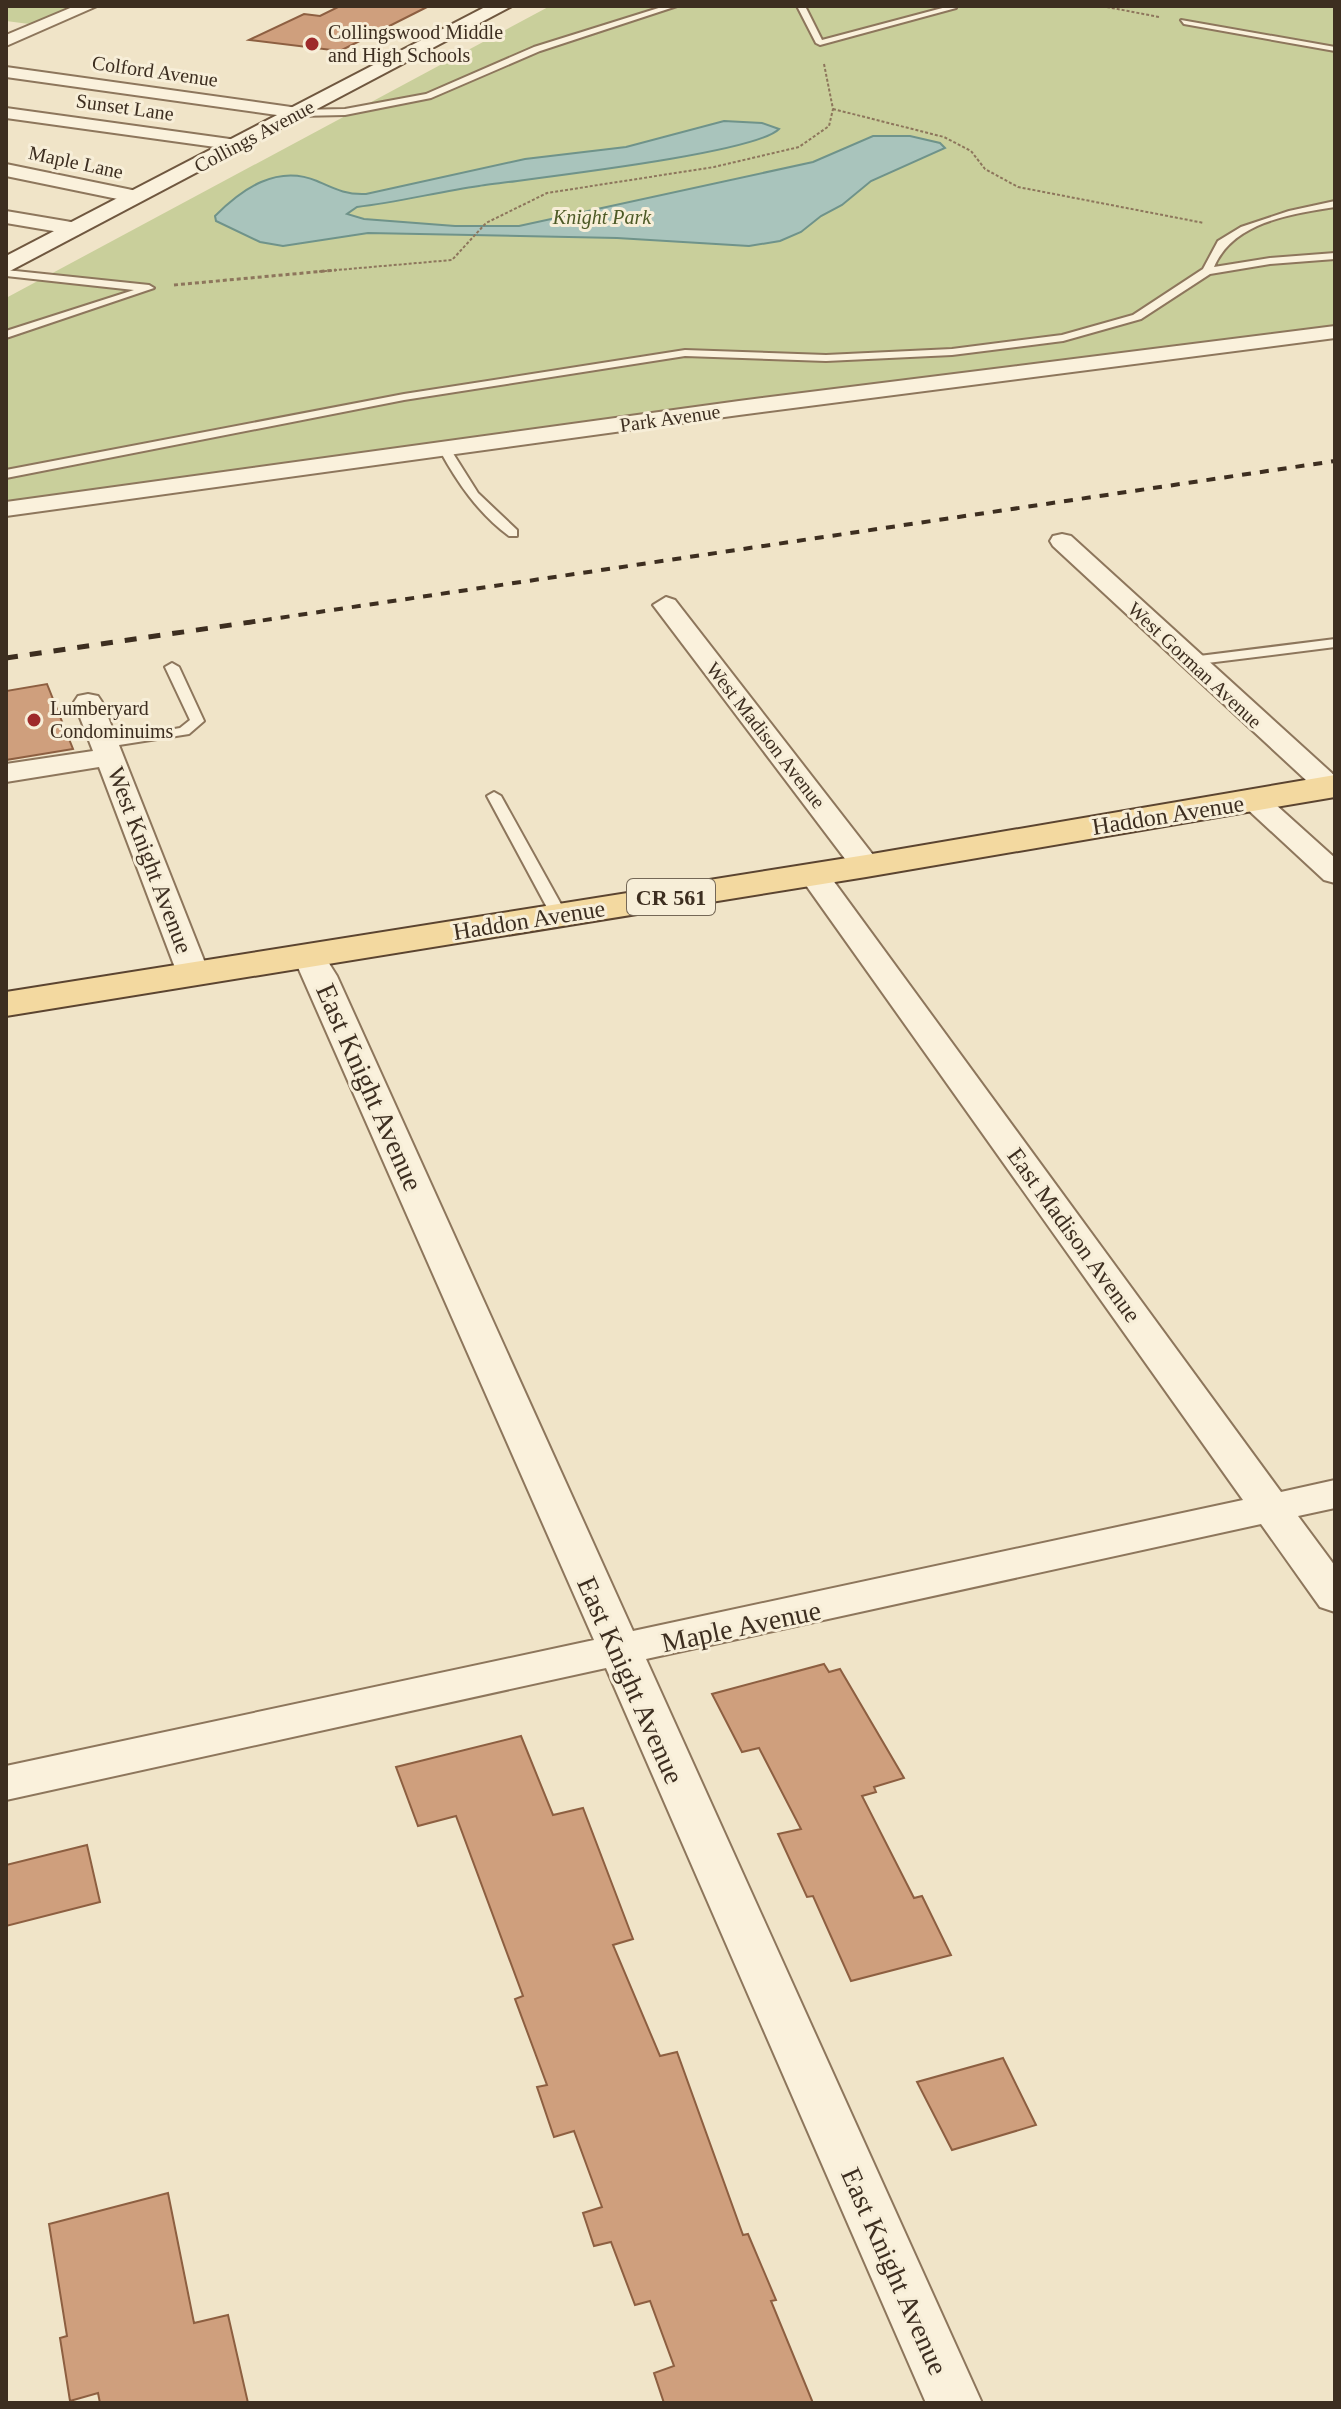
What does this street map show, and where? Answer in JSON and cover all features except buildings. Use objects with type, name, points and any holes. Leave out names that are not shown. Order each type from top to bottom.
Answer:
[{"type":"main road","name":"Collings Avenue","points":[[6,266],[502,6]]},
{"type":"main road","name":"Haddon Avenue","points":[[6,1004],[866,866],[1332,787]]},
{"type":"street","points":[[6,41],[89,6]]},
{"type":"street","name":"Colford Avenue","points":[[6,72],[298,113]]},
{"type":"street","name":"Sunset Lane","points":[[6,113],[237,145]]},
{"type":"street","name":"Maple Lane","points":[[6,170],[137,197]]},
{"type":"street","points":[[6,217],[77,229]]},
{"type":"street","name":"Park Avenue","points":[[6,509],[1335,332]]},
{"type":"street","name":"West Gorman Avenue","points":[[1062,541],[1332,787]]},
{"type":"street","name":"West Madison Avenue","points":[[666,605],[866,866]]},
{"type":"street","name":"West Knight Avenue","points":[[88,702],[193,973]]},
{"type":"street","points":[[6,773],[107,751]]},
{"type":"street","points":[[1255,801],[1335,874]]},
{"type":"street","name":"East Madison Avenue","points":[[813,874],[1335,1597]]},
{"type":"street","name":"East Knight Avenue","points":[[309,956],[321,976],[618,1653],[954,2403]]},
{"type":"street","name":"Maple Avenue","points":[[6,1783],[618,1653],[1335,1494]]},
{"type":"lane","points":[[298,113],[345,112],[428,96],[537,49],[673,6]]},
{"type":"lane","points":[[801,6],[820,43],[952,8],[922,7]]},
{"type":"lane","points":[[1184,22],[1335,49]]},
{"type":"lane","points":[[1207,271],[1221,243],[1299,210],[1335,204]]},
{"type":"lane","points":[[6,474],[404,397],[685,353],[826,358],[952,352],[1063,338],[1137,317],[1207,271],[1270,261],[1335,256]]},
{"type":"lane","points":[[6,273],[149,288]]},
{"type":"lane","points":[[6,335],[149,288]]},
{"type":"lane","points":[[445,449],[489,512],[513,533]]},
{"type":"lane","points":[[1191,661],[1335,643]]},
{"type":"lane","points":[[107,751],[184,731],[197,721],[172,667]]},
{"type":"lane","points":[[494,796],[559,915]]},
{"type":"path","points":[[1102,6],[1184,22]]},
{"type":"path","points":[[149,288],[452,260],[486,223],[547,193],[714,167],[799,147],[829,126],[833,109],[820,43]]},
{"type":"path","points":[[833,109],[944,137],[971,151],[985,169],[1018,187],[1245,231]]},
{"type":"green space","points":[[6,6],[92,6],[45,26],[6,21]]},
{"type":"green space","name":"Knight Park","points":[[550,6],[1335,6],[1335,332],[6,509],[6,298]]},
{"type":"water","points":[[724,121],[762,123],[779,129],[761,138],[686,156],[464,188],[357,207],[347,214],[364,219],[455,226],[519,226],[813,162],[873,136],[910,136],[940,143],[945,148],[871,181],[801,232],[780,241],[749,246],[617,238],[368,233],[283,246],[260,242],[216,221],[215,216],[249,189],[274,177],[302,177],[352,194],[366,194],[525,159],[626,147]]},
{"type":"railway","points":[[245,623],[1335,461]]},
{"type":"railway","points":[[6,658],[258,621]]},
{"type":"place","name":"Collingswood Middle and High Schools","points":[[312,44]]},
{"type":"place","name":"Lumberyard Condominuims","points":[[34,720]]}]
